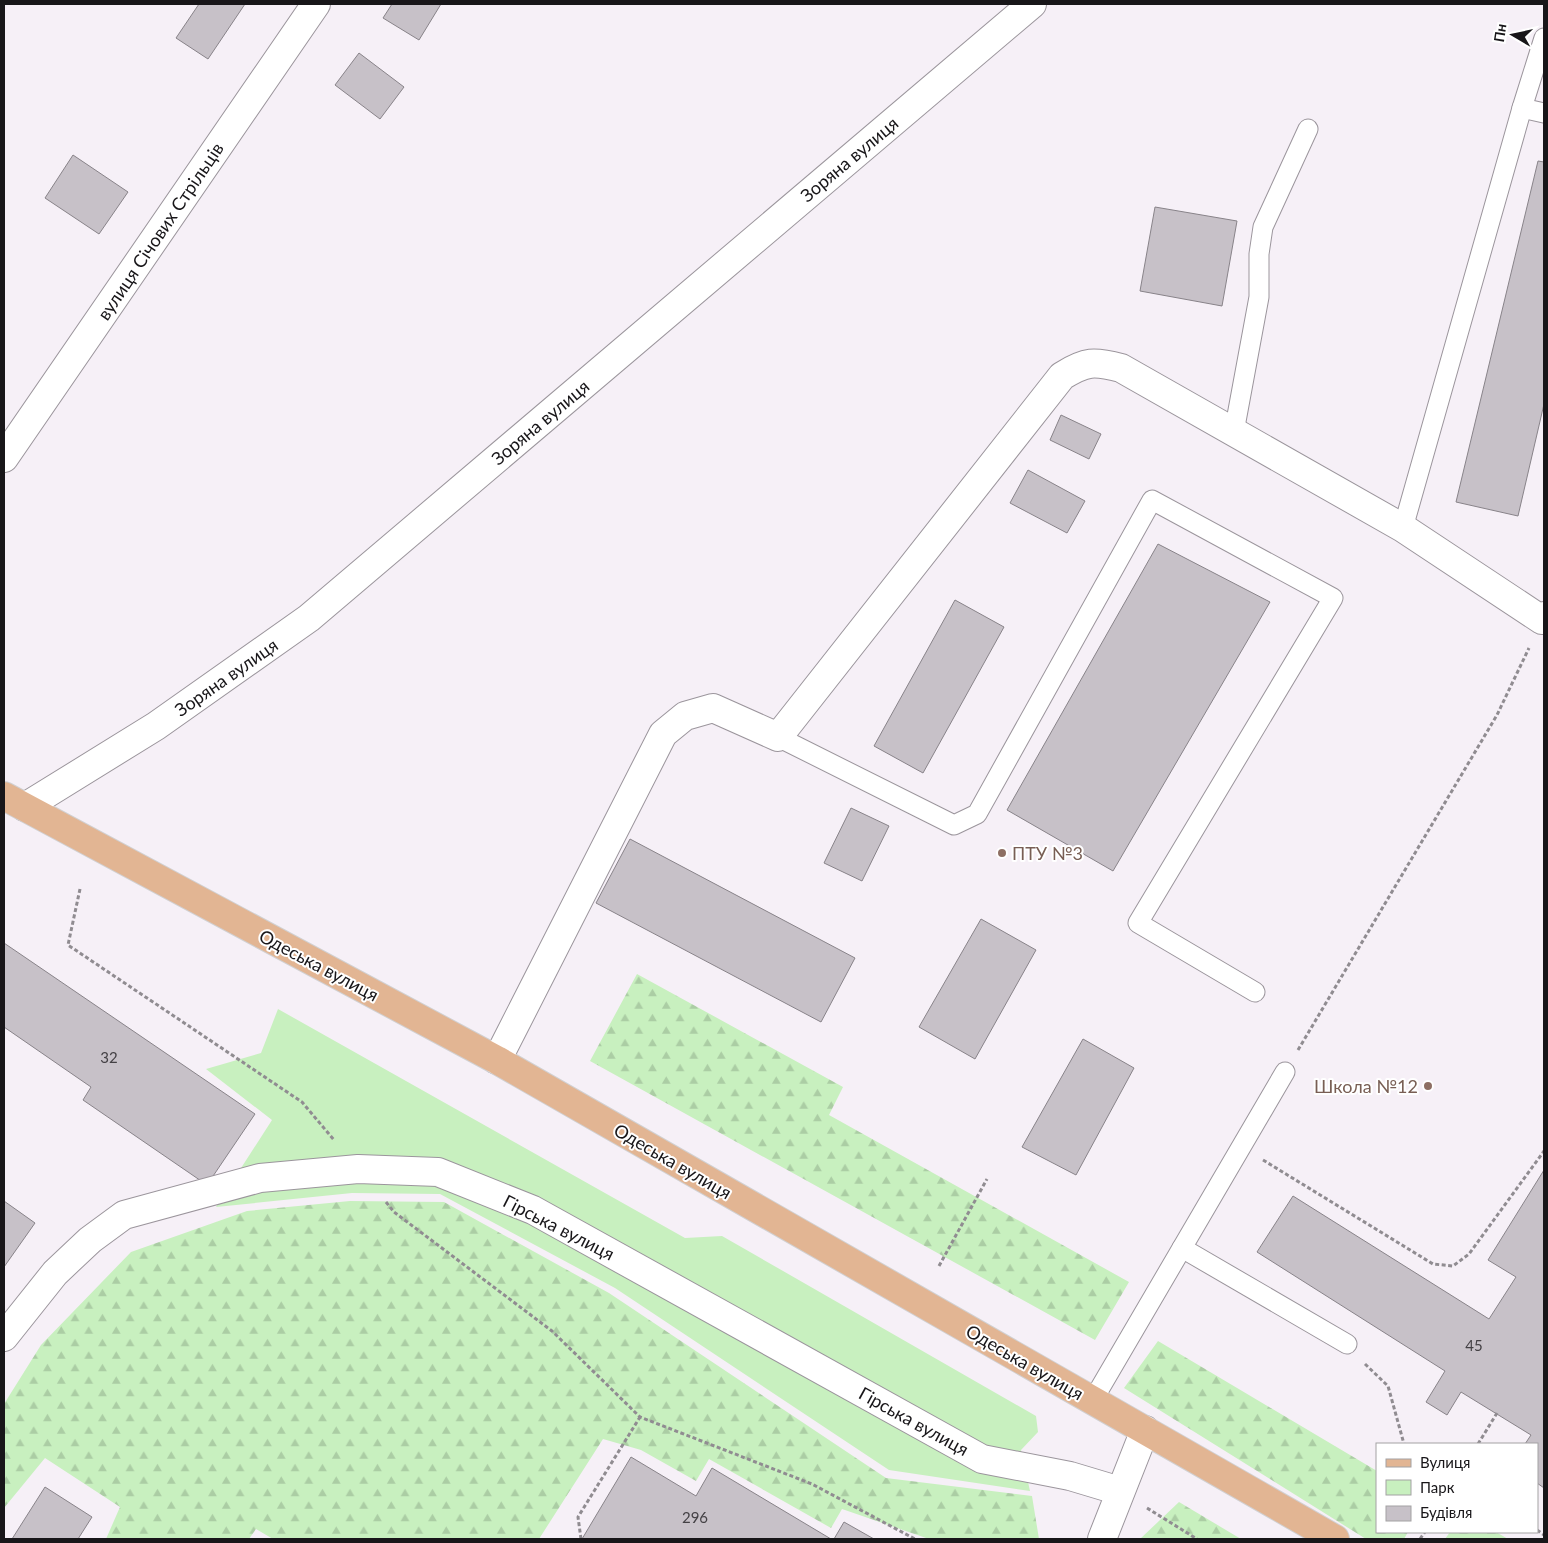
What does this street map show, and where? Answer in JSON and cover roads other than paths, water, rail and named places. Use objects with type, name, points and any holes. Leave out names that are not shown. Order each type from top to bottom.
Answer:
[{"type":"main road","name":"Одеська вулиця","points":[[14,802],[496,1060],[1335,1539]]},
{"type":"street","name":"вулиця Січових Стрільців","points":[[4,458],[316,4]]},
{"type":"street","name":"Зоряна вулиця","points":[[14,802],[156,726],[309,618],[1032,4]]},
{"type":"street","points":[[496,1060],[663,734],[686,716],[713,708],[778,737],[1062,376],[1079,366],[1100,362],[1121,368],[1403,528],[1543,618]]},
{"type":"street","name":"Гірська вулиця","points":[[4,1337],[55,1273],[90,1240],[124,1215],[260,1178],[358,1169],[438,1172],[533,1210],[982,1459],[1070,1476],[1120,1492]]},
{"type":"street","points":[[1102,1539],[1145,1430]]},
{"type":"lane","points":[[1403,528],[1522,108],[1544,38]]},
{"type":"lane","points":[[1522,108],[1544,113]]},
{"type":"lane","points":[[1234,432],[1259,298],[1259,254],[1263,226],[1308,129]]},
{"type":"lane","points":[[778,737],[954,825],[977,814],[1152,500],[1333,598],[1138,923],[1255,992]]},
{"type":"lane","points":[[1093,1400],[1285,1072]]},
{"type":"lane","points":[[1182,1248],[1346,1344]]},
{"type":"place","name":"ПТУ №3","points":[[1002,853]]},
{"type":"place","name":"Школа №12","points":[[1428,1086]]}]
